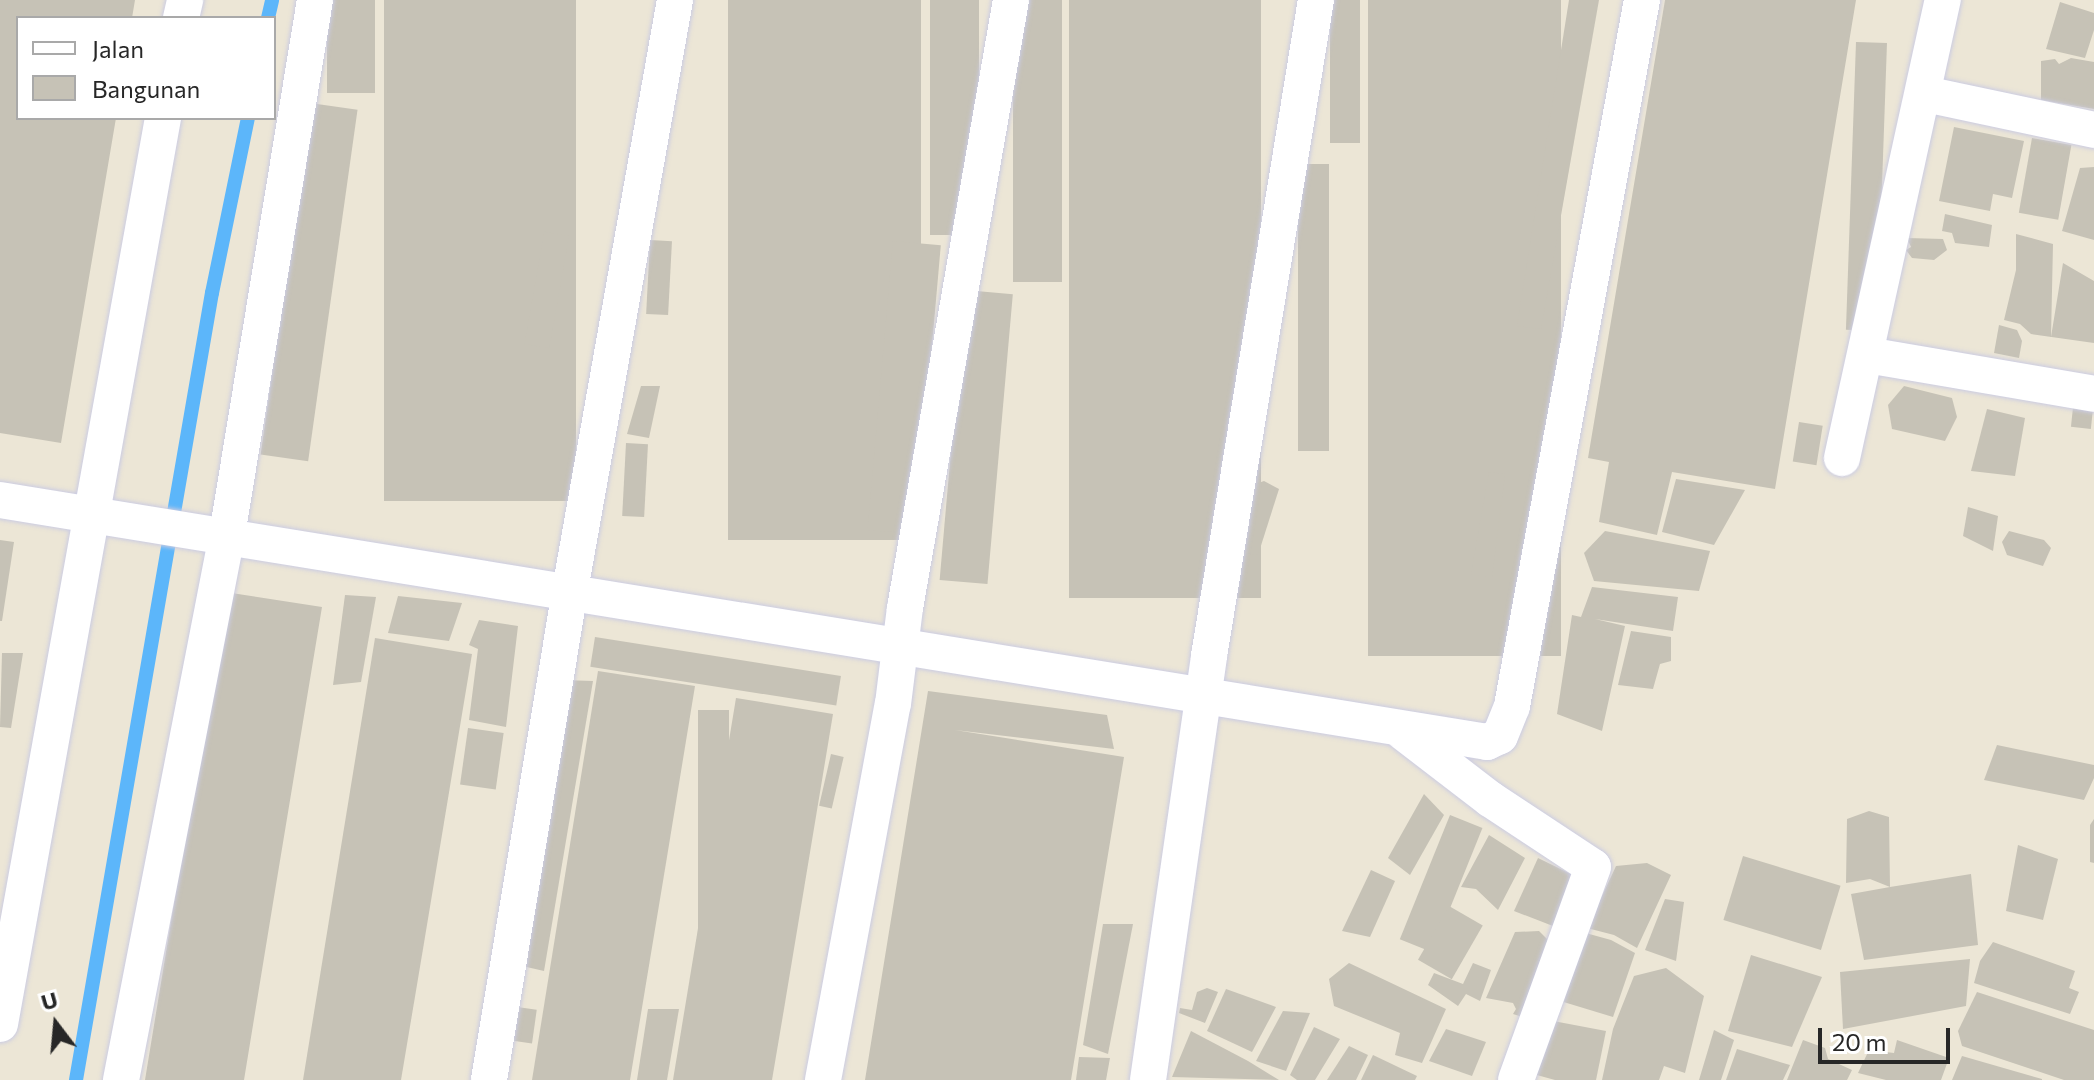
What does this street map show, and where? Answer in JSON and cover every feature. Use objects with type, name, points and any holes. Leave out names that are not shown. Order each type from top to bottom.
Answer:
[{"type":"street","points":[[121,1080],[215,534],[315,0]]},
{"type":"street","points":[[489,1080],[570,590],[675,0]]},
{"type":"street","points":[[823,1080],[1011,0]]},
{"type":"street","points":[[1148,1080],[1204,695],[1316,0]]},
{"type":"street","points":[[0,500],[570,590],[1474,743],[1500,736],[1508,725],[1642,0]]},
{"type":"street","points":[[1842,458],[1925,94],[1943,0]]},
{"type":"street","points":[[1925,94],[2094,130]]},
{"type":"street","points":[[0,1024],[102,518],[163,120]]},
{"type":"street","points":[[1867,355],[2094,394]]},
{"type":"street","points":[[1400,730],[1490,799],[1593,867],[1516,1080]]},
{"type":"building","points":[[0,0],[135,0],[132,16],[16,16],[16,120],[116,120],[61,443],[0,433]]},
{"type":"building","points":[[327,0],[375,0],[375,93],[327,93]]},
{"type":"building","points":[[384,0],[576,0],[576,501],[384,501]]},
{"type":"building","points":[[728,0],[921,0],[921,540],[728,540]]},
{"type":"building","points":[[930,0],[979,0],[979,235],[930,235]]},
{"type":"building","points":[[1013,0],[1062,0],[1062,282],[1013,282]]},
{"type":"building","points":[[1069,0],[1261,0],[1261,598],[1069,598]]},
{"type":"building","points":[[1330,0],[1360,0],[1360,143],[1330,143]]},
{"type":"building","points":[[1368,0],[1561,0],[1561,656],[1368,656]]},
{"type":"building","points":[[1569,0],[1599,0],[1541,329],[1517,326]]},
{"type":"building","points":[[1665,0],[1856,0],[1775,489],[1672,472],[1657,535],[1599,522],[1609,462],[1588,458]]},
{"type":"building","points":[[2060,2],[2094,13],[2094,30],[2085,58],[2046,49]]},
{"type":"building","points":[[1856,42],[1887,43],[1877,331],[1846,330]]},
{"type":"building","points":[[2071,58],[2094,62],[2094,109],[2041,100],[2041,61],[2055,59],[2059,64]]},
{"type":"building","points":[[310,103],[358,110],[308,461],[261,455]]},
{"type":"building","points":[[1954,127],[2024,141],[2012,198],[1993,194],[1990,211],[1939,201]]},
{"type":"building","points":[[2032,138],[2071,145],[2058,220],[2019,213]]},
{"type":"building","points":[[1298,164],[1329,164],[1329,451],[1298,451]]},
{"type":"building","points":[[2094,167],[2094,240],[2062,231],[2080,168]]},
{"type":"building","points":[[1945,214],[1992,225],[1989,247],[1955,243],[1952,233],[1942,231]]},
{"type":"building","points":[[544,232],[569,236],[549,348],[525,344]]},
{"type":"building","points":[[2016,234],[2053,244],[2051,337],[2031,334],[2020,324],[2004,320],[2016,270]]},
{"type":"building","points":[[1907,238],[1943,239],[1947,250],[1934,260],[1912,258],[1906,250],[1911,247]]},
{"type":"building","points":[[650,240],[672,241],[668,315],[646,314]]},
{"type":"building","points":[[893,241],[941,245],[916,534],[868,530]]},
{"type":"building","points":[[2063,263],[2094,281],[2094,343],[2051,337]]},
{"type":"building","points":[[965,290],[1013,294],[987,584],[940,580]]},
{"type":"building","points":[[1999,325],[2017,330],[2022,341],[2019,358],[1994,353]]},
{"type":"building","points":[[641,386],[660,386],[649,438],[627,434]]},
{"type":"building","points":[[1904,386],[1952,398],[1957,417],[1945,441],[1892,429],[1888,405]]},
{"type":"building","points":[[2074,398],[2094,400],[2091,429],[2071,427]]},
{"type":"building","points":[[1987,409],[2025,418],[2015,476],[1971,471]]},
{"type":"building","points":[[1799,422],[1823,426],[1816,465],[1793,462]]},
{"type":"building","points":[[626,443],[648,444],[644,517],[622,516]]},
{"type":"building","points":[[1489,472],[1505,474],[1492,577],[1471,574]]},
{"type":"building","points":[[1676,479],[1745,490],[1714,545],[1662,532]]},
{"type":"building","points":[[1264,481],[1279,489],[1258,555],[1234,552],[1247,487]]},
{"type":"building","points":[[1968,507],[1998,516],[1993,551],[1963,536]]},
{"type":"building","points":[[1605,531],[1710,551],[1699,591],[1594,581],[1584,553]]},
{"type":"building","points":[[2009,531],[2044,540],[2051,548],[2043,566],[2007,555],[2002,542]]},
{"type":"building","points":[[0,540],[14,542],[2,621],[0,621]]},
{"type":"building","points":[[1592,587],[1678,597],[1673,631],[1595,619],[1625,626],[1602,731],[1557,714],[1572,615],[1581,617]]},
{"type":"building","points":[[225,592],[322,607],[244,1080],[145,1080]]},
{"type":"building","points":[[345,595],[376,597],[361,682],[333,685]]},
{"type":"building","points":[[398,596],[462,603],[449,641],[388,633]]},
{"type":"building","points":[[479,620],[518,626],[506,727],[469,720],[478,649],[469,645]]},
{"type":"building","points":[[1631,631],[1671,637],[1671,661],[1660,664],[1653,689],[1618,685]]},
{"type":"building","points":[[595,637],[841,676],[836,706],[590,667]]},
{"type":"building","points":[[375,638],[472,654],[401,1080],[303,1080]]},
{"type":"building","points":[[2,653],[23,653],[11,728],[0,727]]},
{"type":"building","points":[[598,671],[695,686],[630,1080],[532,1080]]},
{"type":"building","points":[[562,680],[593,681],[544,971],[518,965]]},
{"type":"building","points":[[928,691],[1107,715],[1114,749],[955,730],[1124,757],[1071,1080],[865,1080]]},
{"type":"building","points":[[736,698],[833,714],[772,1080],[673,1080]]},
{"type":"building","points":[[698,710],[729,710],[729,998],[698,998]]},
{"type":"building","points":[[468,728],[504,733],[496,789],[460,784]]},
{"type":"building","points":[[1997,745],[2094,765],[2094,778],[2084,800],[1984,780]]},
{"type":"building","points":[[831,754],[844,757],[832,809],[819,806]]},
{"type":"building","points":[[1424,794],[1444,815],[1410,875],[1388,858]]},
{"type":"building","points":[[1869,811],[1889,817],[1890,887],[1870,879],[1846,883],[1847,819]]},
{"type":"building","points":[[1450,815],[1482,828],[1432,952],[1400,939]]},
{"type":"building","points":[[2094,819],[2094,863],[2090,862],[2090,825]]},
{"type":"building","points":[[1489,835],[1525,858],[1498,910],[1476,889],[1461,887]]},
{"type":"building","points":[[2018,845],[2058,859],[2043,920],[2006,911]]},
{"type":"building","points":[[1743,856],[1841,886],[1821,950],[1723,920]]},
{"type":"building","points":[[1538,858],[1577,877],[1558,928],[1514,911]]},
{"type":"building","points":[[1647,863],[1671,875],[1637,948],[1614,935],[1587,928],[1616,866]]},
{"type":"building","points":[[1371,870],[1395,881],[1370,937],[1342,931]]},
{"type":"building","points":[[1971,874],[1978,945],[1864,960],[1851,894]]},
{"type":"building","points":[[1665,899],[1684,902],[1676,961],[1645,950]]},
{"type":"building","points":[[1449,906],[1483,926],[1452,979],[1418,960]]},
{"type":"building","points":[[1103,924],[1133,924],[1108,1054],[1083,1045]]},
{"type":"building","points":[[1539,931],[1558,950],[1529,1019],[1513,1014],[1516,1009],[1513,1003],[1486,998],[1515,932]]},
{"type":"building","points":[[1582,932],[1611,940],[1635,953],[1613,1017],[1557,1000]]},
{"type":"building","points":[[1993,942],[2075,971],[2069,988],[2079,992],[2070,1014],[1974,983],[1980,961]]},
{"type":"building","points":[[1751,955],[1822,977],[1792,1047],[1728,1031]]},
{"type":"building","points":[[1970,959],[1966,1006],[1843,1029],[1840,972]]},
{"type":"building","points":[[1349,963],[1446,1009],[1422,1063],[1395,1055],[1400,1033],[1334,1006],[1329,979]]},
{"type":"building","points":[[1473,963],[1491,970],[1480,1001],[1466,994],[1458,1006],[1428,985],[1434,973],[1463,984]]},
{"type":"building","points":[[1666,968],[1704,996],[1685,1073],[1664,1066],[1659,1080],[1602,1080],[1613,1029],[1634,976]]},
{"type":"building","points":[[1207,988],[1218,992],[1205,1023],[1179,1013],[1180,1008],[1192,1010],[1197,992]]},
{"type":"building","points":[[1226,989],[1276,1007],[1252,1052],[1207,1031]]},
{"type":"building","points":[[1977,992],[2094,1030],[2094,1080],[2064,1080],[1962,1046],[1958,1031]]},
{"type":"building","points":[[510,1006],[537,1010],[532,1043],[505,1040]]},
{"type":"building","points":[[648,1009],[679,1009],[667,1080],[637,1080]]},
{"type":"building","points":[[1283,1011],[1310,1013],[1286,1071],[1256,1061]]},
{"type":"building","points":[[1548,1020],[1606,1031],[1596,1080],[1555,1080],[1526,1072]]},
{"type":"building","points":[[1314,1027],[1340,1039],[1315,1080],[1297,1080],[1290,1075]]},
{"type":"building","points":[[1446,1029],[1486,1042],[1472,1076],[1429,1061]]},
{"type":"building","points":[[1714,1030],[1734,1040],[1721,1080],[1699,1080]]},
{"type":"building","points":[[1191,1031],[1248,1061],[1279,1080],[1172,1077]]},
{"type":"building","points":[[1803,1040],[1825,1048],[1828,1059],[1852,1070],[1847,1080],[1787,1080]]},
{"type":"building","points":[[1897,1040],[1949,1058],[1941,1080],[1886,1080],[1858,1073],[1869,1050],[1894,1053]]},
{"type":"building","points":[[1349,1046],[1368,1055],[1356,1080],[1327,1080]]},
{"type":"building","points":[[1737,1049],[1790,1065],[1783,1080],[1726,1080]]},
{"type":"building","points":[[1373,1055],[1417,1076],[1415,1080],[1361,1080]]},
{"type":"building","points":[[1962,1056],[2042,1079],[2042,1080],[1952,1080]]},
{"type":"building","points":[[1079,1057],[1110,1058],[1106,1080],[1076,1080]]},
{"type":"waterway","points":[[268,16],[272,0]]},
{"type":"waterway","points":[[76,1080],[212,293],[248,120]]}]
